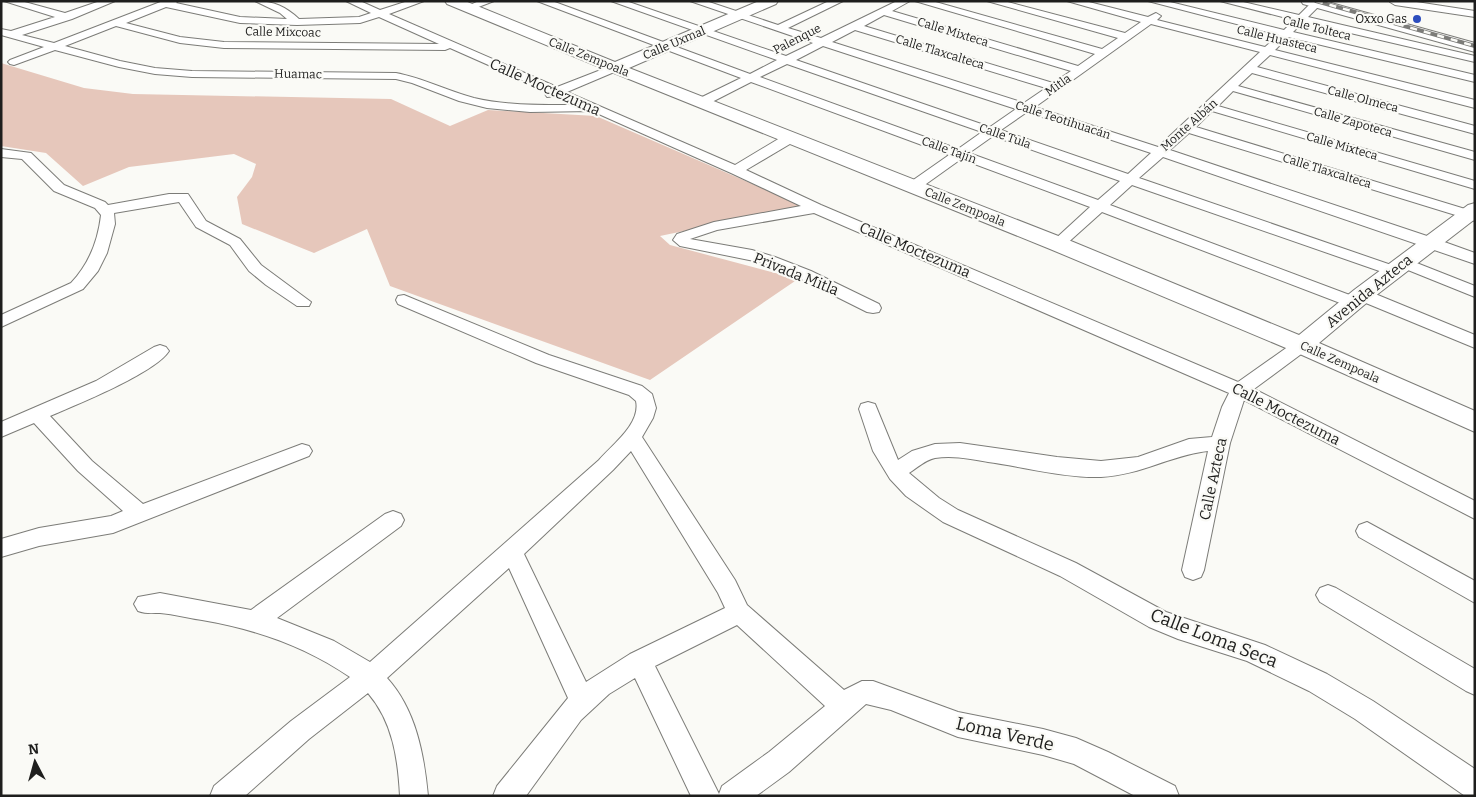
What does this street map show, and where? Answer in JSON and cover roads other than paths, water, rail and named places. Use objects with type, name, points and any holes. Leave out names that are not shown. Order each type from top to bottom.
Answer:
[{"type":"street","points":[[10,1],[68,16]]},
{"type":"street","points":[[6,34],[68,16],[110,1]]},
{"type":"street","points":[[260,1],[288,14],[297,22]]},
{"type":"street","name":"Calle Moctezuma","points":[[351,1],[736,170],[816,208],[1240,390],[1475,511]]},
{"type":"street","points":[[14,62],[170,3],[240,20],[297,22],[351,21],[419,1]]},
{"type":"street","name":"Calle Zempoala","points":[[452,1],[615,68],[1058,244],[1302,345],[1475,422]]},
{"type":"street","points":[[468,8],[489,1]]},
{"type":"street","name":"Calle Tajín","points":[[542,1],[1475,342]]},
{"type":"street","name":"Calle Tula","points":[[616,1],[1129,179],[1475,292]]},
{"type":"street","name":"Calle Teotihuacán","points":[[695,1],[1159,151],[1431,242],[1475,259]]},
{"type":"street","name":"Calle Uxmal","points":[[520,106],[772,1]]},
{"type":"street","points":[[779,28],[838,1]]},
{"type":"street","points":[[920,1],[1104,53]]},
{"type":"street","points":[[992,1],[1127,37]]},
{"type":"street","name":"Calle Huasteca","points":[[1072,1],[1475,104]]},
{"type":"street","name":"Calle Tolteca","points":[[1153,1],[1174,3],[1475,79]]},
{"type":"street","points":[[1225,1],[1475,59]]},
{"type":"street","points":[[1334,1],[1475,41]]},
{"type":"street","points":[[1312,2],[1475,48]]},
{"type":"street","name":"Monte Albán","points":[[1058,244],[1250,69],[1301,19],[1312,2]]},
{"type":"street","name":"Palenque","points":[[702,102],[854,26],[883,6],[900,3]]},
{"type":"street","name":"Mitla","points":[[914,186],[1174,3]]},
{"type":"street","points":[[1394,4],[1473,10]]},
{"type":"street","name":"Calle Mixteca","points":[[883,6],[1080,70]]},
{"type":"street","name":"Calle Mixcoac","points":[[115,23],[180,40],[224,45],[454,47]]},
{"type":"street","name":"Calle Tlaxcalteca","points":[[854,26],[1054,87]]},
{"type":"street","name":"Huamac","points":[[6,34],[124,66],[167,73],[396,76],[416,80],[471,101],[520,106],[595,109]]},
{"type":"street","name":"Calle Olmeca","points":[[1250,69],[1475,130]]},
{"type":"street","name":"Calle Zapoteca","points":[[1230,87],[1475,156]]},
{"type":"street","name":"Calle Mixteca","points":[[1210,107],[1475,185]]},
{"type":"street","name":"Calle Tlaxcalteca","points":[[1187,128],[1472,213]]},
{"type":"street","points":[[736,170],[790,138]]},
{"type":"street","points":[[1,153],[26,156],[59,188],[100,205],[108,214],[108,229],[104,241],[88,274],[78,286],[1,322]]},
{"type":"street","points":[[106,210],[168,198],[183,197],[201,224],[235,242],[255,268],[272,282],[303,302]]},
{"type":"street","name":"Privada Mitla","points":[[816,208],[714,226],[687,234],[681,240],[692,245],[738,252],[770,260],[824,283],[873,308]]},
{"type":"street","name":"Avenida Azteca","points":[[1240,390],[1302,345],[1431,242],[1472,213]]},
{"type":"street","points":[[224,796],[300,730],[370,677],[606,465],[632,437],[648,406],[644,396],[637,392],[510,348],[457,322],[404,300]]},
{"type":"street","points":[[1,430],[106,385],[129,373],[160,351]]},
{"type":"street","name":"Calle Azteca","points":[[1193,570],[1220,442],[1231,407],[1240,390]]},
{"type":"street","points":[[868,409],[879,439],[896,472],[919,456],[940,450],[960,450],[1057,465],[1101,469],[1139,464],[1189,446],[1220,442]]},
{"type":"street","points":[[37,413],[55,436],[106,487],[140,513]]},
{"type":"street","points":[[632,437],[727,587],[739,612],[843,706]]},
{"type":"street","points":[[1,548],[23,541],[113,524],[302,451]]},
{"type":"street","name":"Calle Loma Seca","points":[[896,472],[941,512],[1085,577],[1131,605],[1174,626],[1217,639],[1295,670],[1372,714],[1475,786]]},
{"type":"street","points":[[254,621],[393,520]]},
{"type":"street","points":[[1367,531],[1475,593]]},
{"type":"street","points":[[512,551],[582,701]]},
{"type":"street","points":[[1328,595],[1475,683]]},
{"type":"street","points":[[146,604],[160,603],[254,621],[326,649],[350,661],[370,677],[385,694],[395,712],[408,752],[414,796]]},
{"type":"street","points":[[517,792],[554,732],[582,701],[602,685],[640,662],[739,612]]},
{"type":"street","points":[[640,662],[706,796]]},
{"type":"street","name":"Loma Verde","points":[[732,796],[779,762],[843,706],[861,693],[872,693],[951,723],[997,734],[1026,738],[1075,751],[1104,763],[1161,795]]},
{"type":"railway","points":[[1316,1],[1475,46]]},
{"type":"place","name":"Oxxo Gas","points":[[1417,19]]}]
